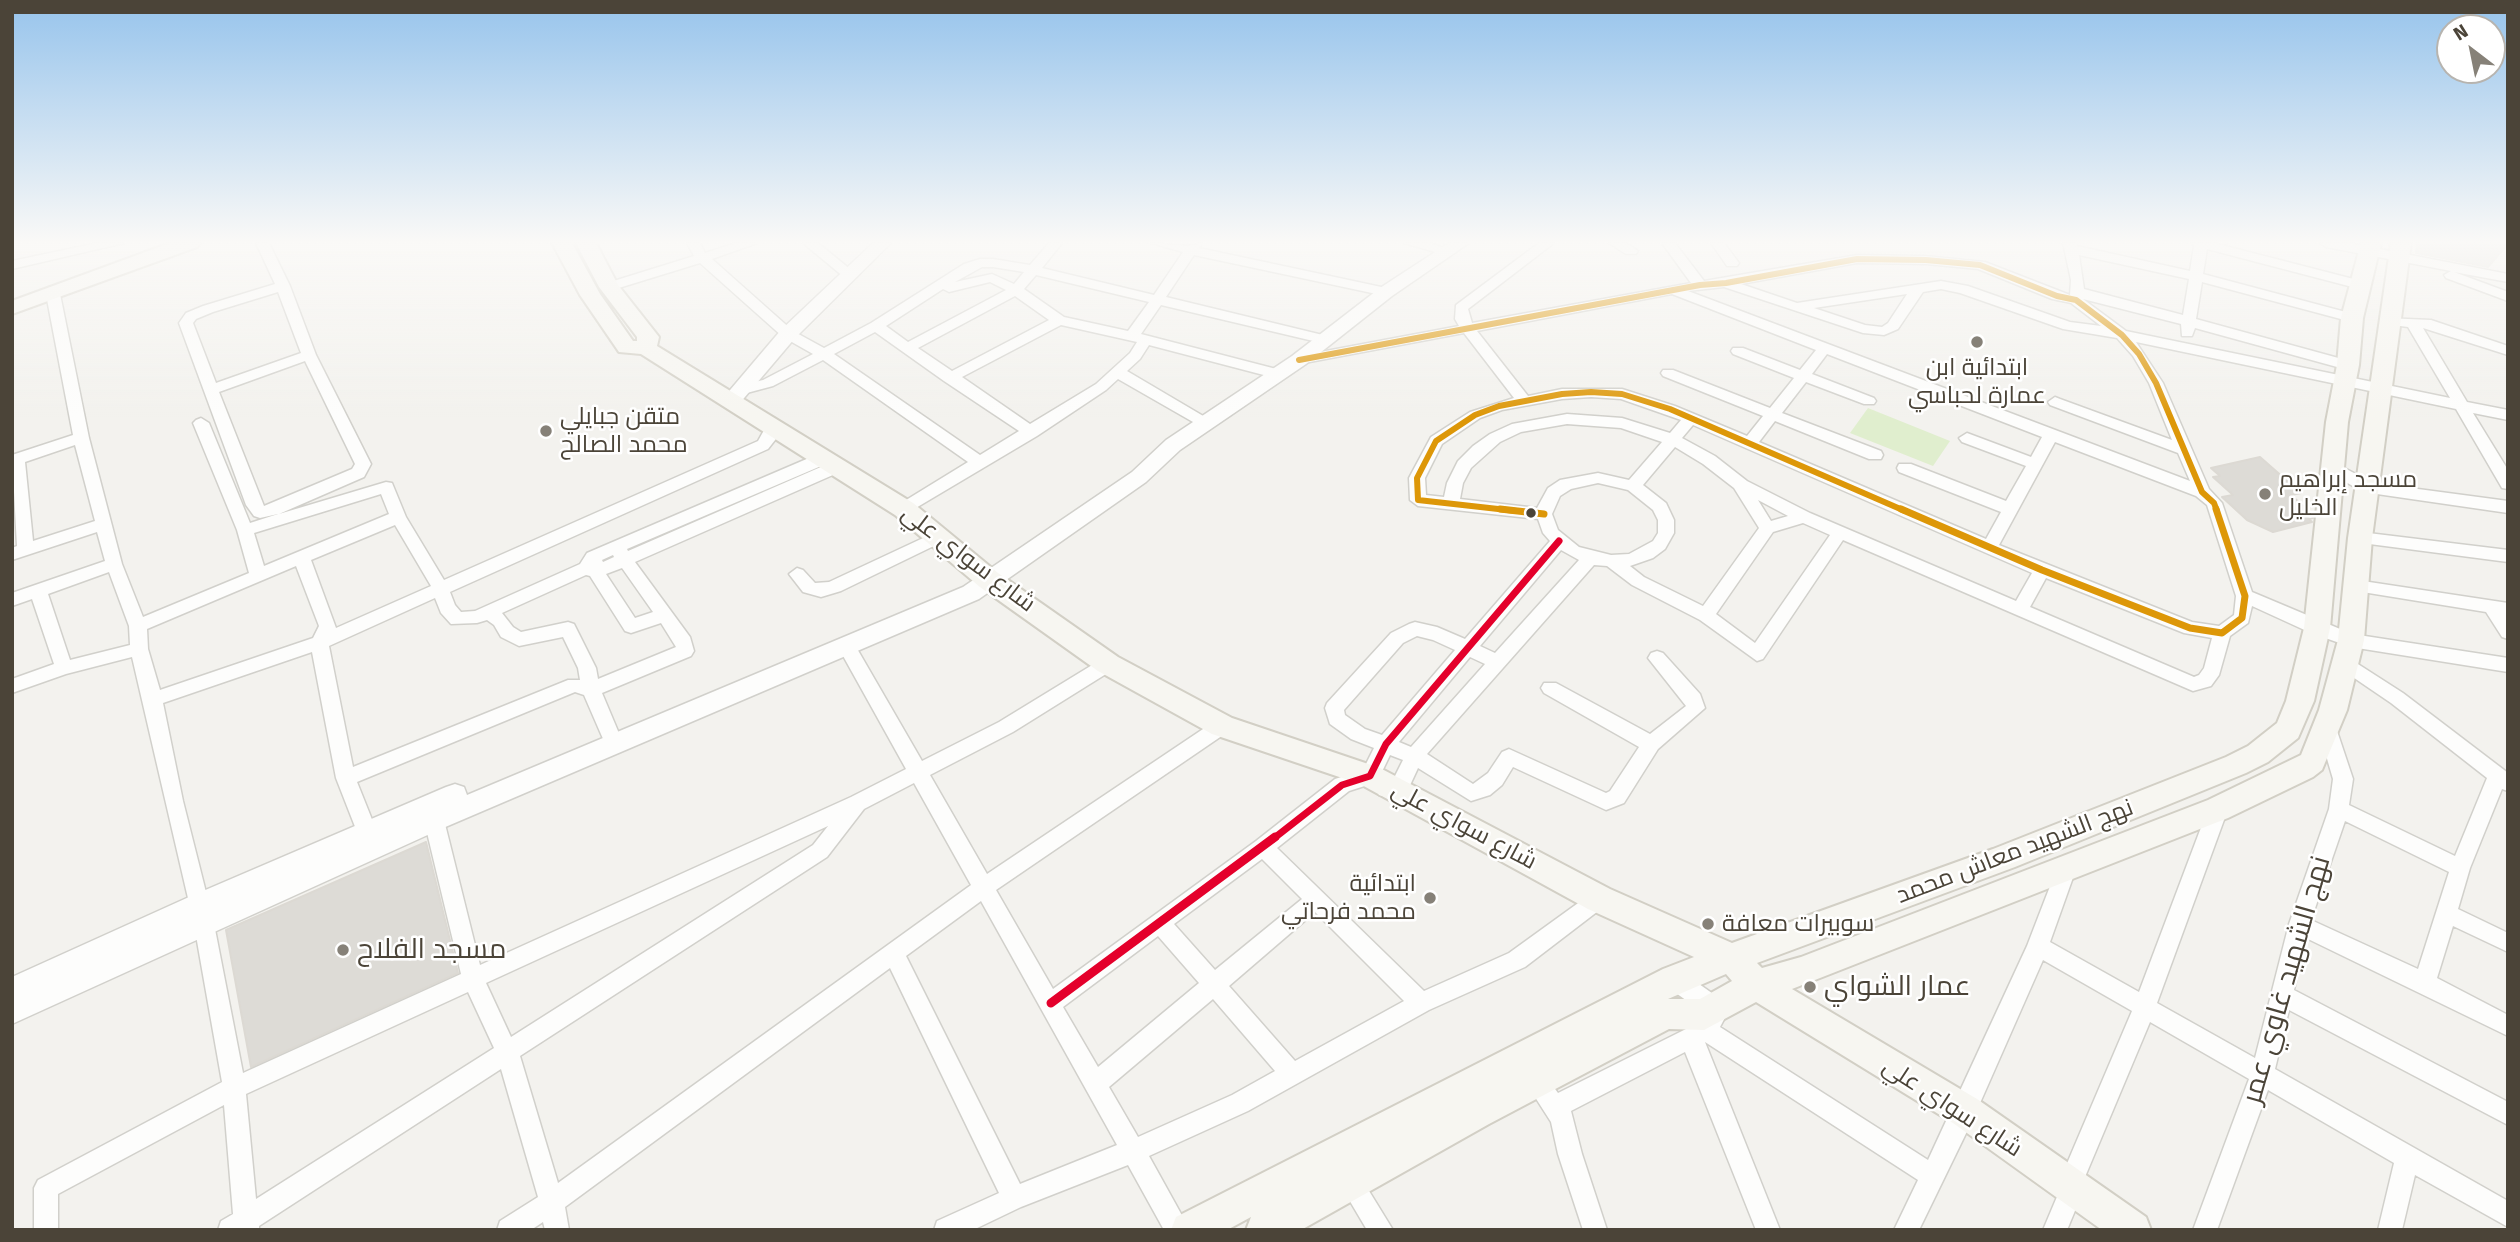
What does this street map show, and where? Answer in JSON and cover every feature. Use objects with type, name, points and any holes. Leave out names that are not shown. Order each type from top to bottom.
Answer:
[{"type":"main road","points":[[12,308],[33,301]]},
{"type":"main road","name":"شارع سواي علي","points":[[594,301],[626,347],[646,348],[738,395],[773,427],[904,509],[989,580],[1108,664],[1222,726],[1370,776],[1599,900],[1733,958],[1756,985],[1965,1111],[2070,1188],[2133,1230]]},
{"type":"main road","points":[[620,301],[648,337],[646,348]]},
{"type":"main road","points":[[2317,628],[2331,466],[2356,301]]},
{"type":"main road","points":[[2327,729],[2347,664],[2351,640],[2360,538],[2380,387],[2395,301]]},
{"type":"main road","name":"نهج الشهيد معاش محمد","points":[[1188,1230],[1674,979],[2004,858],[2258,754],[2288,730],[2300,701],[2317,628]]},
{"type":"main road","name":"نهج الشهيد معاش محمد","points":[[1705,1026],[1756,985],[1802,971],[2218,809],[2303,769],[2312,762],[2327,729]]},
{"type":"main road","points":[[1264,1230],[1477,1112],[1545,1095],[1666,1014],[1704,1015],[1705,1026]]},
{"type":"street","points":[[54,301],[80,439],[114,564],[138,626],[139,649],[202,915],[234,1088],[241,1227]]},
{"type":"street","points":[[234,301],[208,309],[187,320],[187,328],[257,510],[273,510],[358,473],[363,464],[309,355],[288,301]]},
{"type":"street","points":[[751,301],[788,334],[824,354],[978,461]]},
{"type":"street","points":[[738,395],[788,334],[822,301]]},
{"type":"street","points":[[738,395],[824,354],[917,301]]},
{"type":"street","points":[[911,305],[920,301]]},
{"type":"street","points":[[909,347],[995,301]]},
{"type":"street","points":[[1032,301],[1059,320],[1139,337],[1279,374]]},
{"type":"street","points":[[904,509],[1101,387],[1135,356],[1139,337],[1158,301]]},
{"type":"street","points":[[1162,301],[1326,340]]},
{"type":"street","points":[[370,840],[434,820],[610,736],[846,645],[971,593],[1139,477],[1173,445],[1279,374],[1375,301]]},
{"type":"street","points":[[1470,301],[1461,308],[1462,319],[1523,400]]},
{"type":"street","points":[[1299,359],[1621,301]]},
{"type":"street","points":[[1544,514],[1418,500],[1417,478],[1436,441],[1475,415],[1523,400],[1562,394],[1607,393],[1636,397],[1750,443],[2042,570],[2190,628],[2222,633],[2236,625],[2244,604],[2214,503],[2202,492],[1701,301]]},
{"type":"street","points":[[1777,301],[1863,329],[1884,331],[1893,326],[1909,301]]},
{"type":"street","points":[[1795,307],[1834,301]]},
{"type":"street","points":[[1997,301],[2068,326],[2346,373]]},
{"type":"street","points":[[2083,301],[2122,335],[2139,354],[2156,383],[2202,492]]},
{"type":"street","points":[[2101,301],[2188,322],[2346,373],[2380,387],[2508,415]]},
{"type":"street","points":[[2184,347],[2192,301]]},
{"type":"street","points":[[2288,301],[2352,318]]},
{"type":"street","points":[[949,378],[1059,320]]},
{"type":"street","points":[[2390,321],[2431,324],[2508,351]]},
{"type":"street","points":[[2431,324],[2413,323],[2508,485]]},
{"type":"street","points":[[876,326],[1032,432]]},
{"type":"street","points":[[1750,443],[1824,349]]},
{"type":"street","points":[[1738,351],[1869,401]]},
{"type":"street","points":[[211,390],[309,355]]},
{"type":"street","points":[[1117,372],[1205,423]]},
{"type":"street","points":[[1668,373],[1875,455]]},
{"type":"street","points":[[2054,402],[2184,450]]},
{"type":"street","points":[[1633,486],[1691,418]]},
{"type":"street","points":[[1451,502],[1455,483],[1464,466],[1478,450],[1495,438],[1517,428],[1567,419],[1594,419],[1648,430],[1674,440],[1709,460],[1741,485],[1804,516],[2196,689],[2213,670],[2222,633]]},
{"type":"street","points":[[201,423],[245,530],[258,574]]},
{"type":"street","points":[[153,699],[319,643],[763,445],[771,435],[773,427]]},
{"type":"street","points":[[1990,546],[2051,435]]},
{"type":"street","points":[[1966,438],[2035,464]]},
{"type":"street","points":[[80,439],[15,460],[19,552],[102,525]]},
{"type":"street","points":[[245,530],[386,487],[398,517],[440,587],[447,608],[457,619],[490,612],[829,463]]},
{"type":"street","points":[[2331,466],[2368,488],[2508,507]]},
{"type":"street","points":[[1905,468],[2010,509]]},
{"type":"street","points":[[1598,478],[1633,486],[1648,495],[1660,507],[1666,520],[1666,533],[1659,545],[1647,554],[1630,560],[1590,558],[1573,551],[1551,533],[1544,514],[1547,502],[1554,492],[1573,481],[1598,478]]},
{"type":"street","points":[[1741,485],[1767,527]]},
{"type":"street","points":[[1706,615],[1767,527],[1804,516]]},
{"type":"street","points":[[138,626],[398,517]]},
{"type":"street","points":[[1611,561],[1638,582],[1706,615],[1757,654],[1840,531]]},
{"type":"street","points":[[797,574],[809,588],[821,591],[835,587],[936,538]]},
{"type":"street","points":[[2360,538],[2508,556]]},
{"type":"street","points":[[1051,1003],[1264,847],[1342,785],[1370,776],[1387,744],[1559,541]]},
{"type":"street","points":[[346,778],[574,685],[591,690],[685,650],[684,642],[620,554]]},
{"type":"street","points":[[1342,785],[1398,790],[1414,756],[1590,558]]},
{"type":"street","points":[[302,559],[328,626],[319,643],[346,778],[370,840]]},
{"type":"street","points":[[12,600],[114,564]]},
{"type":"street","points":[[592,566],[631,626],[664,615]]},
{"type":"street","points":[[2019,610],[2042,570]]},
{"type":"street","points":[[12,1010],[46,986],[370,840],[962,582],[989,580]]},
{"type":"street","points":[[2356,586],[2500,608],[2508,632]]},
{"type":"street","points":[[38,591],[64,668]]},
{"type":"street","points":[[2244,604],[2351,640],[2508,665]]},
{"type":"street","points":[[490,612],[500,620],[507,632],[519,639],[568,629],[587,668],[591,690],[610,736]]},
{"type":"street","points":[[1499,663],[1466,650],[1437,634],[1415,629],[1397,638],[1345,693],[1334,708],[1337,719],[1359,734],[1414,756],[1471,793],[1483,789],[1495,779],[1509,757],[1606,803],[1617,797],[1651,744],[1696,708],[1693,699],[1657,658]]},
{"type":"street","points":[[846,645],[1178,1230]]},
{"type":"street","points":[[12,686],[64,668],[139,649]]},
{"type":"street","points":[[46,1230],[46,1188],[234,1088],[859,803],[1006,727],[1108,664]]},
{"type":"street","points":[[2347,664],[2397,698],[2503,779],[2460,868],[2424,983]]},
{"type":"street","points":[[1550,688],[1651,744]]},
{"type":"street","points":[[509,1230],[552,1202],[984,887],[1222,726]]},
{"type":"street","name":"نهج الشهيد غاوي عمر","points":[[2205,1230],[2263,1073],[2299,924],[2339,809],[2343,779],[2327,729]]},
{"type":"street","points":[[241,1227],[820,851],[859,803]]},
{"type":"street","points":[[2055,1230],[2145,1006],[2218,809]]},
{"type":"street","points":[[2339,809],[2460,868]]},
{"type":"street","points":[[434,820],[473,978],[507,1052],[552,1202],[557,1230]]},
{"type":"street","points":[[1264,847],[1421,1003]]},
{"type":"street","points":[[1906,1230],[1965,1111],[2038,946],[2066,869]]},
{"type":"street","points":[[1096,1083],[1315,900]]},
{"type":"street","points":[[946,1230],[1014,1198],[1133,1151],[1240,1103],[1421,1003],[1517,960],[1599,900]]},
{"type":"street","points":[[2446,913],[2508,943]]},
{"type":"street","points":[[1160,923],[1292,1074]]},
{"type":"street","points":[[2299,924],[2508,1026]]},
{"type":"street","points":[[2038,946],[2508,1214]]},
{"type":"street","points":[[893,953],[1014,1198]]},
{"type":"street","points":[[1674,979],[1705,1026],[1768,1230]]},
{"type":"street","points":[[12,990],[46,986]]},
{"type":"street","points":[[2282,995],[2508,1114]]},
{"type":"street","points":[[1705,1026],[1931,1175]]},
{"type":"street","points":[[1545,1095],[1562,1117],[1570,1154],[1595,1230]]},
{"type":"street","points":[[2390,1230],[2407,1157]]},
{"type":"street","points":[[1350,1181],[1381,1230]]},
{"type":"green space","points":[[1868,408],[1950,441],[1933,466],[1850,433]]},
{"type":"building","name":"مسجد إبراهيم الخليل","points":[[2260,457],[2301,493],[2291,495],[2313,515],[2313,518],[2309,519],[2312,522],[2273,532],[2247,520],[2222,497],[2233,495],[2213,477],[2220,476],[2211,468]]},
{"type":"building","name":"مسجد الفلاح","points":[[426,842],[458,973],[251,1067],[226,930]]},
{"type":"transit line","points":[[1299,360],[1615,301]]},
{"type":"transit line","points":[[1544,514],[1418,500],[1417,478],[1436,441],[1475,415],[1499,406],[1562,394],[1622,394],[1670,409],[2042,570],[2190,628],[2222,633],[2242,618],[2245,596],[2214,503],[2202,492],[2156,383],[2139,354],[2122,335],[2077,301]]},
{"type":"transit line","points":[[1051,1003],[1263,847],[1342,785],[1370,776],[1386,744],[1559,541]]},
{"type":"place","name":"ابتدائية ابن عمارة لحباسي","points":[[1977,342]]},
{"type":"place","name":"متقن جبايلي محمد الصالح","points":[[546,431]]},
{"type":"place","name":"مسجد إبراهيم الخليل","points":[[2265,494]]},
{"type":"place","name":"ابتدائية محمد فرحاتي","points":[[1430,898]]},
{"type":"place","name":"سوبيرات معافة","points":[[1708,924]]},
{"type":"place","name":"مسجد الفلاح","points":[[343,950]]},
{"type":"place","name":"عمار الشواي","points":[[1810,987]]}]
